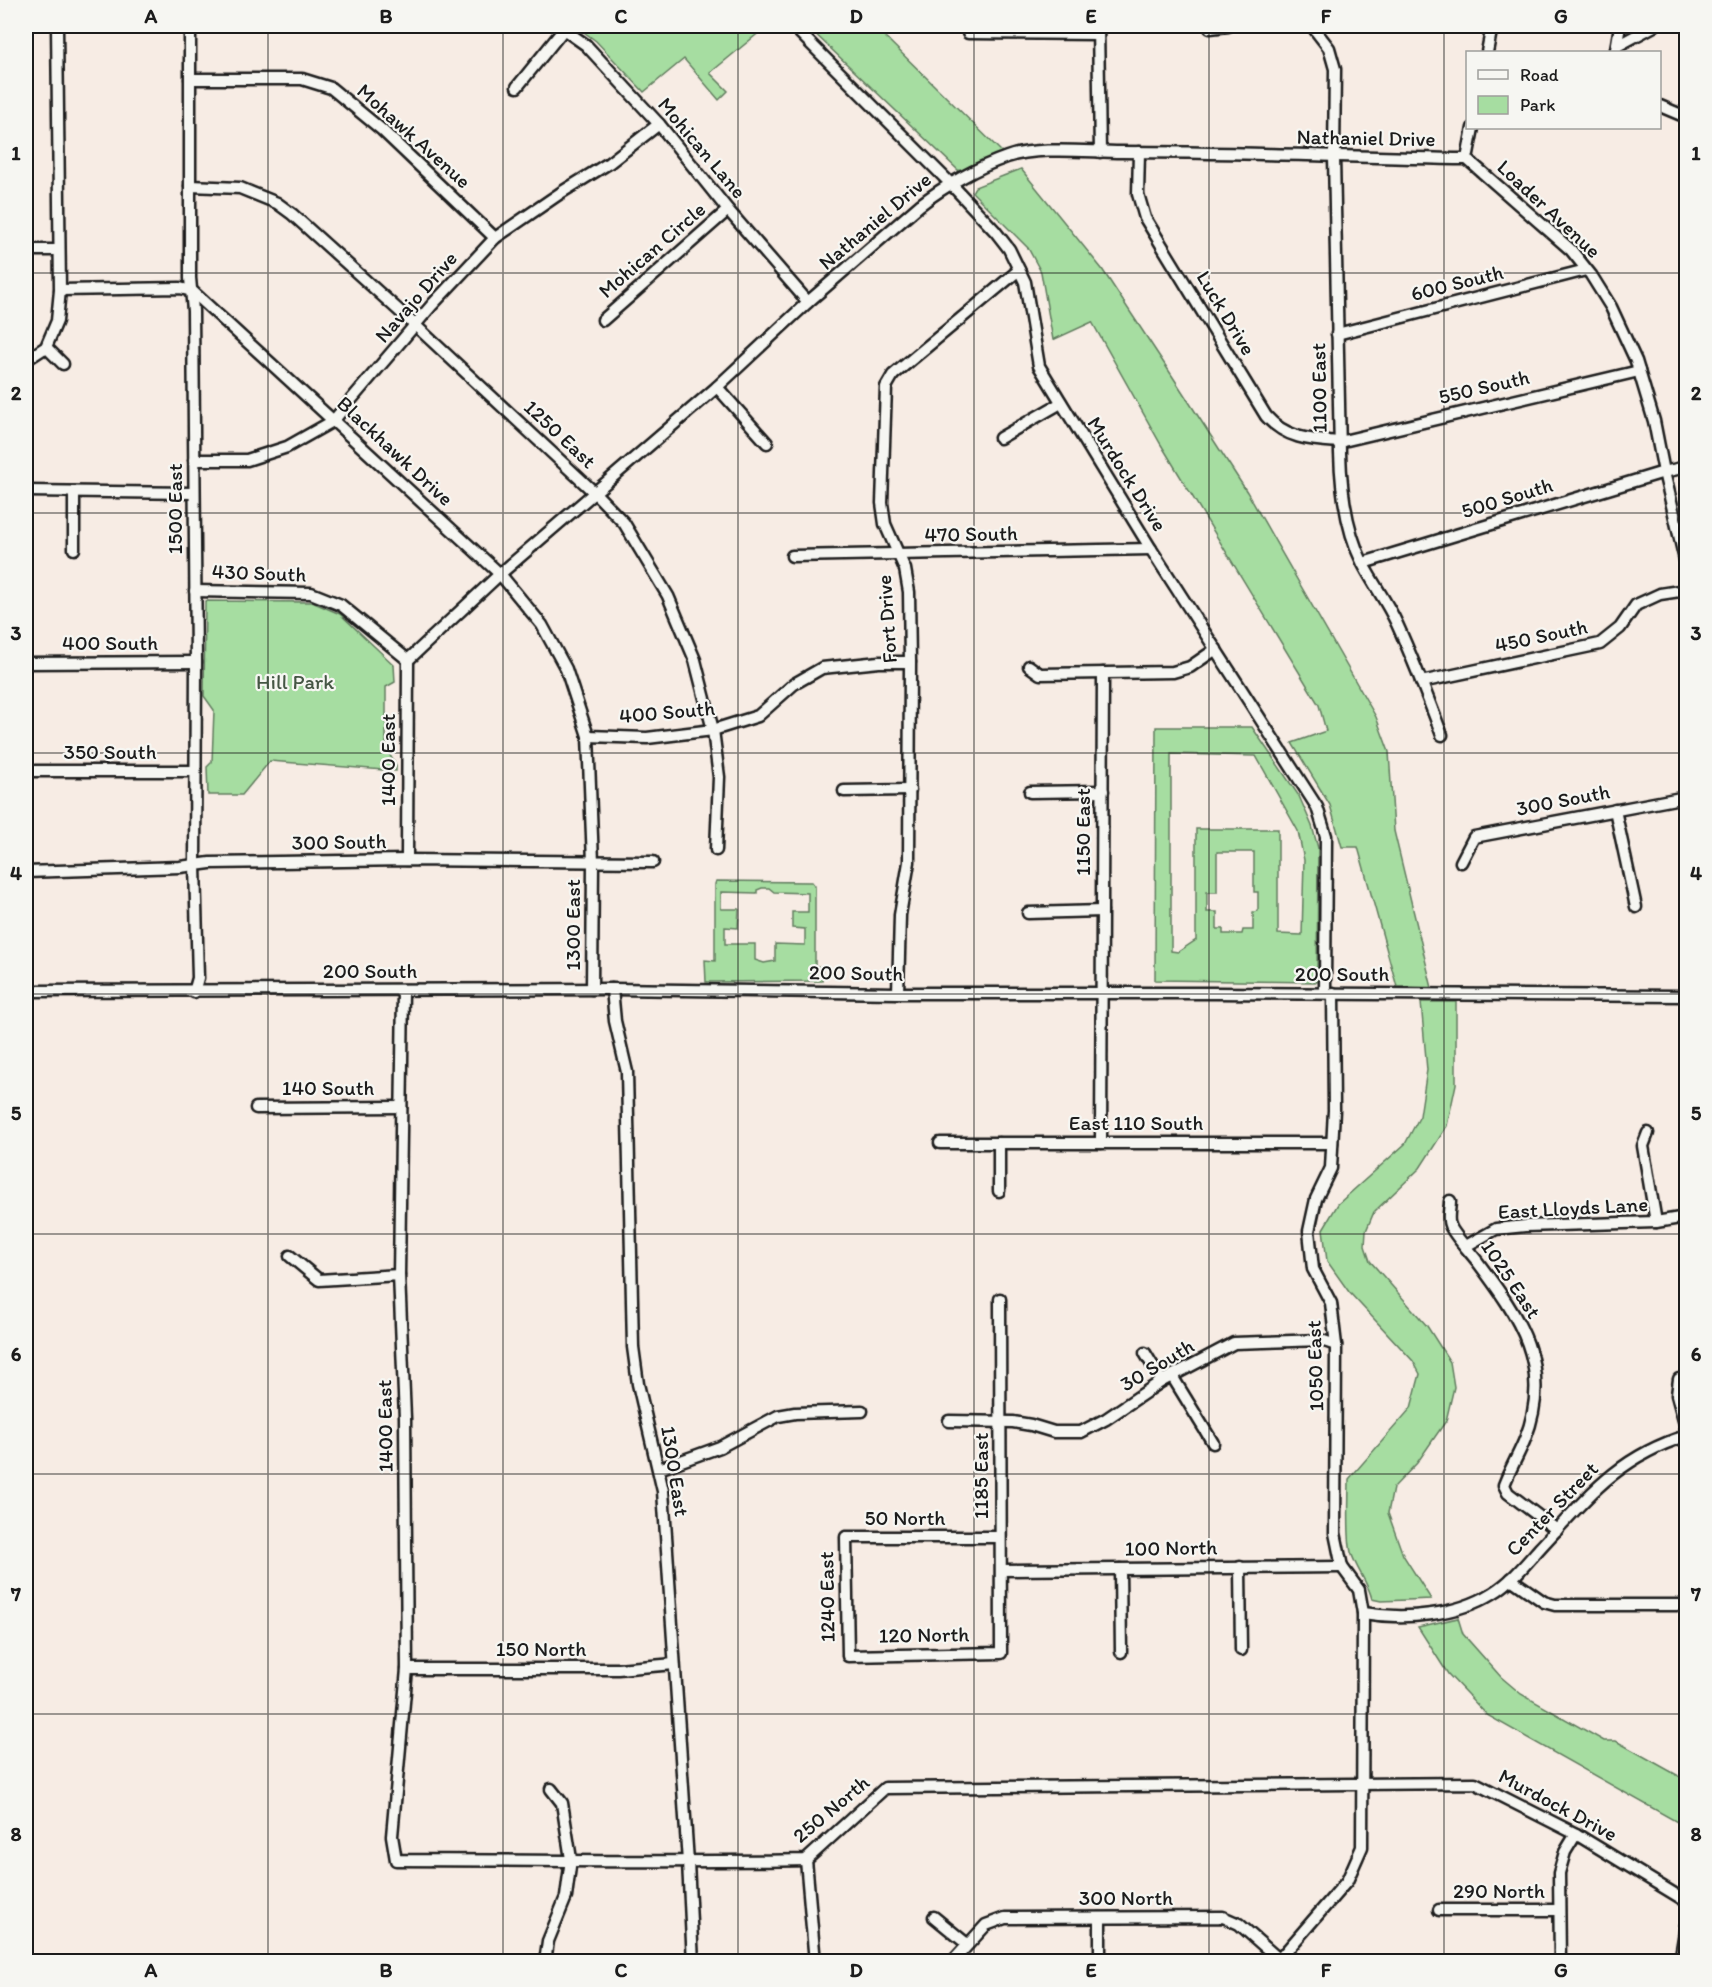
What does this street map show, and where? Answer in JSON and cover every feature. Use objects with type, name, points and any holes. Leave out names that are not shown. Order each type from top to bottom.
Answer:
[{"type":"street","points":[[26,360],[46,347],[57,321],[60,291],[57,26]]},
{"type":"street","name":"1500 East","points":[[190,26],[190,278],[196,662],[194,771],[198,978],[194,992]]},
{"type":"street","name":"Murdock Drive","points":[[793,26],[951,184],[1009,249],[1025,282],[1039,366],[1151,549],[1317,807],[1326,836],[1329,993]]},
{"type":"street","points":[[1210,28],[1228,26]]},
{"type":"street","name":"1100 East","points":[[1312,26],[1329,48],[1335,69],[1334,157],[1339,442],[1345,509],[1354,542],[1363,563],[1396,623],[1442,735]]},
{"type":"street","points":[[1487,51],[1492,26]]},
{"type":"street","points":[[1616,49],[1620,26]]},
{"type":"street","points":[[1616,49],[1654,26]]},
{"type":"street","points":[[517,87],[561,27]]},
{"type":"street","name":"Mohican Lane","points":[[561,27],[586,45],[659,124],[728,210],[808,302]]},
{"type":"street","points":[[968,33],[1098,30],[1100,152]]},
{"type":"street","name":"Mohawk Avenue","points":[[190,79],[302,79],[331,88],[382,130],[495,238]]},
{"type":"street","points":[[1661,107],[1686,117]]},
{"type":"street","name":"Navajo Drive","points":[[194,460],[247,460],[287,447],[333,421],[495,238],[609,163],[659,124]]},
{"type":"street","points":[[1467,159],[1473,129]]},
{"type":"street","name":"Nathaniel Drive","points":[[408,660],[500,574],[717,387],[808,302],[920,205],[936,192],[1008,157],[1039,152],[1139,152],[1467,159]]},
{"type":"street","name":"Luck Drive","points":[[1139,152],[1138,194],[1145,218],[1266,416],[1290,435],[1303,439],[1339,442]]},
{"type":"street","name":"Loader Avenue","points":[[1467,159],[1571,250],[1596,283],[1615,315],[1638,371],[1654,421],[1686,564]]},
{"type":"street","name":"1250 East","points":[[190,186],[240,188],[277,203],[292,214],[416,326],[595,493],[624,523],[668,596],[695,660],[713,730],[719,777],[716,850]]},
{"type":"street","name":"Mohican Circle","points":[[603,320],[728,210]]},
{"type":"street","points":[[26,250],[59,250]]},
{"type":"street","name":"Fort Drive","points":[[898,993],[900,915],[909,862],[909,592],[905,569],[885,524],[882,503],[886,387],[893,375],[1019,270]]},
{"type":"street","name":"600 South","points":[[1337,334],[1586,270]]},
{"type":"street","points":[[60,291],[180,288],[192,291]]},
{"type":"street","name":"Blackhawk Drive","points":[[192,291],[500,574],[542,625],[566,669],[588,736],[593,862]]},
{"type":"street","points":[[46,347],[63,364]]},
{"type":"street","name":"550 South","points":[[1339,442],[1638,371]]},
{"type":"street","points":[[717,387],[766,443]]},
{"type":"street","points":[[1000,438],[1061,403]]},
{"type":"street","name":"500 South","points":[[1363,563],[1686,467]]},
{"type":"street","points":[[26,491],[194,493]]},
{"type":"street","points":[[74,492],[74,549]]},
{"type":"street","name":"470 South","points":[[792,556],[1151,549]]},
{"type":"street","name":"450 South","points":[[1421,682],[1600,644],[1620,628],[1636,605],[1660,594],[1686,590]]},
{"type":"street","name":"430 South","points":[[195,591],[311,593],[341,605],[408,660]]},
{"type":"street","points":[[1029,666],[1040,674],[1173,672],[1190,667],[1216,649]]},
{"type":"street","name":"1400 East","points":[[407,860],[408,660]]},
{"type":"street","name":"400 South","points":[[26,663],[196,662]]},
{"type":"street","name":"400 South","points":[[588,736],[647,738],[713,730],[758,716],[794,684],[822,668],[879,662],[910,662]]},
{"type":"street","name":"1150 East","points":[[1101,1143],[1103,673]]},
{"type":"street","name":"350 South","points":[[26,771],[194,771]]},
{"type":"street","points":[[844,791],[910,790]]},
{"type":"street","points":[[1030,792],[1103,791]]},
{"type":"street","name":"300 South","points":[[1461,862],[1474,837],[1686,797]]},
{"type":"street","points":[[1615,810],[1636,907]]},
{"type":"street","name":"300 South","points":[[26,872],[195,866],[210,863],[407,860],[653,862]]},
{"type":"street","name":"1300 East","points":[[592,989],[593,862]]},
{"type":"street","points":[[1028,913],[1102,911]]},
{"type":"street","name":"200 South","points":[[26,991],[612,989],[898,993],[1686,996]]},
{"type":"street","name":"1300 East","points":[[612,989],[615,1021],[627,1072],[633,1347],[638,1384],[663,1491],[693,1962]]},
{"type":"street","name":"1400 East","points":[[396,1860],[392,1836],[407,1669],[405,1418],[399,1275],[403,991]]},
{"type":"street","name":"1050 East","points":[[1329,993],[1334,1110],[1331,1168],[1316,1199],[1309,1231],[1313,1269],[1331,1303],[1336,1345],[1335,1533],[1342,1567]]},
{"type":"street","name":"140 South","points":[[256,1108],[401,1107]]},
{"type":"street","points":[[1648,1133],[1643,1146],[1656,1222]]},
{"type":"street","name":"East 110 South","points":[[940,1143],[1332,1143]]},
{"type":"street","points":[[999,1143],[999,1191]]},
{"type":"street","name":"1025 East","points":[[1450,1202],[1449,1224],[1514,1314],[1527,1338],[1533,1358],[1536,1382],[1533,1408],[1526,1437],[1504,1485],[1508,1493],[1557,1530]]},
{"type":"street","name":"East Lloyds Lane","points":[[1466,1246],[1496,1228],[1656,1222],[1686,1217]]},
{"type":"street","points":[[290,1256],[319,1280],[399,1275]]},
{"type":"street","name":"1185 East","points":[[1000,1299],[1001,1653]]},
{"type":"street","name":"30 South","points":[[949,1421],[1001,1422],[1030,1425],[1054,1432],[1081,1432],[1106,1419],[1167,1379],[1234,1342],[1322,1340],[1336,1345]]},
{"type":"street","points":[[1145,1353],[1167,1379],[1213,1443]]},
{"type":"street","points":[[1679,1378],[1677,1395],[1686,1428]]},
{"type":"street","points":[[659,1469],[720,1446],[778,1416],[795,1413],[862,1411]]},
{"type":"street","name":"Center Street","points":[[1511,1579],[1588,1495],[1611,1474],[1644,1452],[1686,1436]]},
{"type":"street","name":"50 North","points":[[846,1537],[1000,1537]]},
{"type":"street","name":"1240 East","points":[[846,1537],[848,1656]]},
{"type":"street","points":[[1240,1567],[1241,1650]]},
{"type":"street","points":[[1280,1961],[1347,1881],[1362,1847],[1363,1613],[1359,1590],[1342,1567]]},
{"type":"street","name":"100 North","points":[[1002,1570],[1342,1567]]},
{"type":"street","points":[[1120,1569],[1121,1652]]},
{"type":"street","points":[[1363,1613],[1377,1616],[1420,1616],[1454,1609],[1480,1600],[1511,1579],[1544,1602],[1555,1605],[1686,1605]]},
{"type":"street","name":"120 North","points":[[848,1656],[1001,1653]]},
{"type":"street","name":"150 North","points":[[407,1669],[618,1669],[674,1664]]},
{"type":"street","name":"Murdock Drive","points":[[1363,1785],[1475,1783],[1576,1834],[1686,1901]]},
{"type":"street","name":"250 North","points":[[396,1860],[571,1859],[688,1862],[806,1860],[885,1788],[1363,1785]]},
{"type":"street","points":[[545,1962],[548,1941],[566,1897],[571,1859],[562,1803],[551,1789]]},
{"type":"street","points":[[1560,1962],[1558,1873],[1565,1852],[1576,1834]]},
{"type":"street","points":[[806,1860],[815,1962]]},
{"type":"street","name":"290 North","points":[[1439,1910],[1559,1910]]},
{"type":"street","points":[[934,1917],[967,1944]]},
{"type":"street","name":"300 North","points":[[952,1962],[986,1925],[1005,1918],[1223,1917],[1239,1924],[1280,1961]]},
{"type":"street","points":[[1096,1962],[1100,1954],[1100,1918]]},
{"type":"street","points":[[1680,1962],[1686,1925]]},
{"type":"green space","points":[[576,26],[767,26],[710,73],[728,91],[719,100],[684,59],[644,92],[596,41]]},
{"type":"green space","points":[[807,26],[874,26],[1004,154],[967,172],[958,170]]},
{"type":"green space","points":[[1021,169],[1102,269],[1169,371],[1247,492],[1376,717],[1389,752],[1394,831],[1432,988],[1397,987],[1358,847],[1342,847],[1330,805],[1292,743],[1326,731],[1319,705],[1160,443],[1092,322],[1053,340],[1041,272],[1028,248],[972,192],[975,187]]},
{"type":"green space","name":"Hill Park","points":[[205,601],[312,602],[340,614],[394,665],[395,682],[386,687],[386,749],[396,765],[396,771],[270,761],[242,795],[208,795],[207,767],[212,762],[214,710],[204,696]]},
{"type":"green space","points":[[1156,727],[1252,727],[1299,796],[1312,826],[1318,848],[1317,982],[1155,980]],"holes":[[[1171,754],[1256,756],[1298,831],[1304,860],[1302,935],[1278,934],[1278,829],[1196,829],[1196,940],[1178,952],[1171,951]],[[1217,852],[1254,852],[1254,892],[1258,892],[1258,911],[1253,912],[1253,930],[1243,930],[1242,934],[1223,934],[1223,929],[1217,929],[1217,912],[1207,912],[1207,892],[1217,892]]]},
{"type":"green space","points":[[716,881],[812,882],[815,886],[815,966],[822,967],[822,981],[706,982],[705,960],[715,961]],"holes":[[[769,888],[774,892],[808,893],[808,912],[792,912],[792,928],[805,929],[805,945],[775,944],[775,961],[764,963],[755,960],[755,944],[725,944],[725,927],[738,928],[739,909],[721,909],[721,892],[757,893],[757,890]]]},
{"type":"green space","points":[[1421,1002],[1456,1002],[1456,1084],[1447,1126],[1420,1168],[1374,1212],[1366,1231],[1365,1246],[1370,1261],[1427,1326],[1450,1362],[1454,1387],[1446,1421],[1417,1463],[1393,1488],[1388,1513],[1403,1555],[1431,1599],[1381,1601],[1372,1599],[1351,1552],[1349,1479],[1411,1408],[1420,1374],[1413,1361],[1349,1292],[1327,1261],[1323,1229],[1338,1204],[1405,1144],[1420,1116],[1427,1070]]},
{"type":"green space","points":[[1458,1618],[1463,1634],[1501,1677],[1521,1694],[1604,1741],[1616,1741],[1686,1780],[1686,1827],[1487,1715],[1448,1674],[1418,1627]]}]
